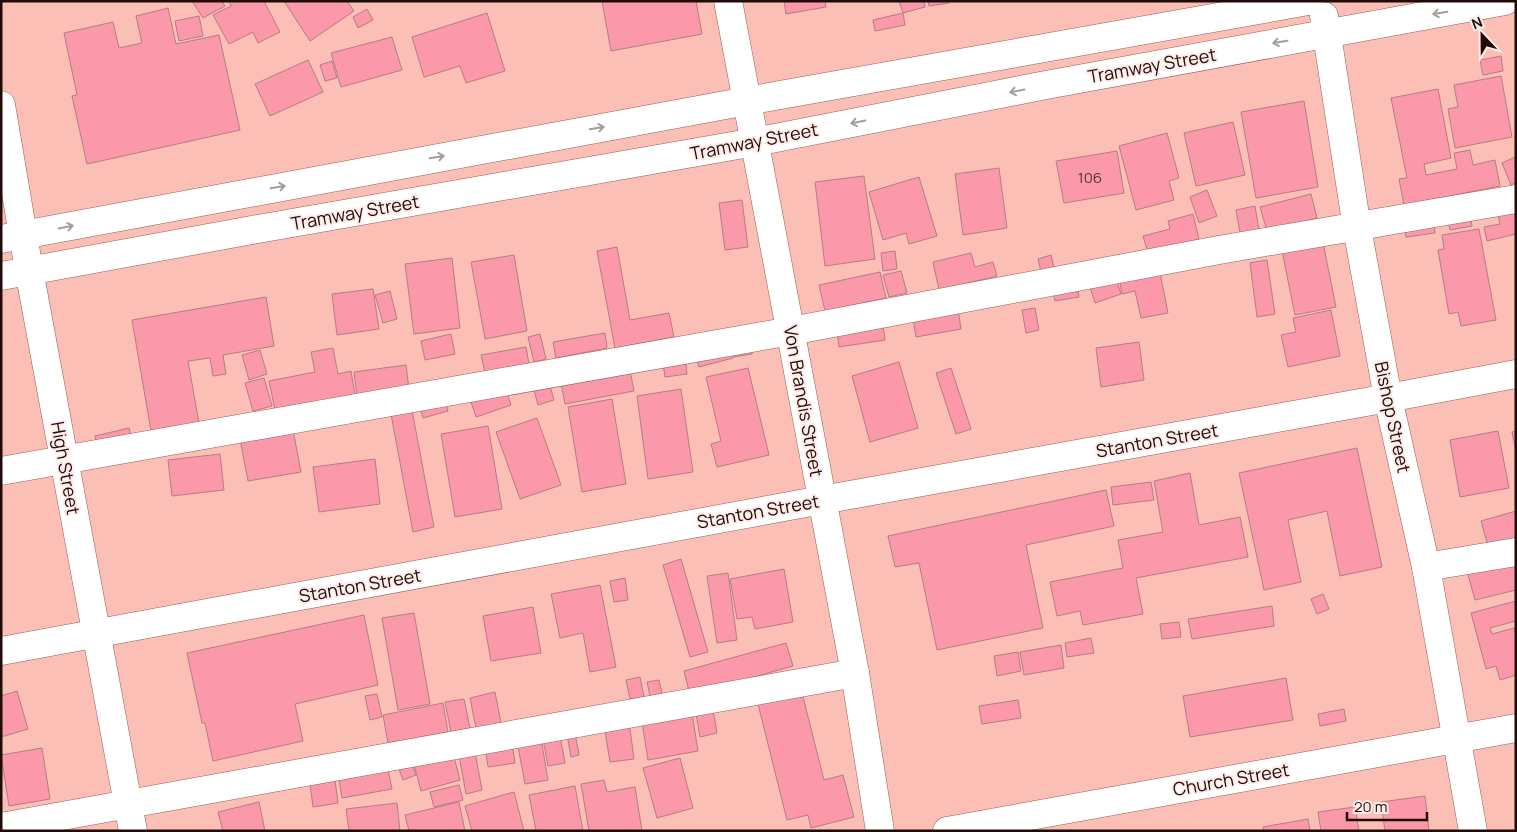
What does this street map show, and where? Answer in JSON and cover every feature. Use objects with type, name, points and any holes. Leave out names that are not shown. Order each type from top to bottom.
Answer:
[{"type":"street","name":"Von Brandis Street","points":[[728,1],[855,673],[880,831]]},
{"type":"street","name":"Tramway Street","points":[[12,237],[384,167],[1308,1]]},
{"type":"street","name":"Bishop Street","points":[[1321,1],[1356,228],[1388,398],[1426,567],[1473,831]]},
{"type":"street","name":"Tramway Street","points":[[1,276],[755,142],[1046,85],[1506,1]]},
{"type":"street","points":[[1039,48],[1046,85]]},
{"type":"street","name":"High Street","points":[[1,104],[12,237],[29,270],[133,831]]},
{"type":"street","points":[[384,167],[388,207]]},
{"type":"street","points":[[243,193],[252,230]]},
{"type":"street","points":[[1,471],[791,331],[1219,250],[1356,228],[1516,199]]},
{"type":"street","name":"Stanton Street","points":[[1,651],[1516,374]]},
{"type":"street","points":[[1426,567],[1516,552]]},
{"type":"street","points":[[1,827],[855,673]]},
{"type":"street","name":"Church Street","points":[[947,831],[1516,728]]},
{"type":"building","points":[[192,1],[222,1],[225,6],[203,18]]},
{"type":"building","points":[[229,1],[264,1],[280,32],[258,43],[253,32],[229,44],[213,15],[231,6]]},
{"type":"building","points":[[284,1],[347,1],[354,11],[310,41]]},
{"type":"building","points":[[602,1],[696,1],[702,34],[611,51]]},
{"type":"building","points":[[784,1],[825,1],[826,7],[786,14]]},
{"type":"building","points":[[899,1],[924,1],[925,7],[903,13]]},
{"type":"building","points":[[928,1],[949,1],[949,3],[929,6]]},
{"type":"building","points":[[168,8],[176,44],[219,35],[240,130],[87,164],[72,96],[77,95],[64,33],[113,22],[119,48],[142,43],[136,16]]},
{"type":"building","points":[[367,9],[373,20],[358,28],[353,17]]},
{"type":"building","points":[[487,13],[505,71],[466,83],[460,66],[424,77],[412,37]]},
{"type":"building","points":[[903,13],[905,25],[875,31],[873,20]]},
{"type":"building","points":[[199,16],[203,36],[179,41],[175,21]]},
{"type":"building","points":[[392,37],[402,70],[341,87],[331,53]]},
{"type":"building","points":[[1501,56],[1503,71],[1483,75],[1480,60]]},
{"type":"building","points":[[308,60],[323,92],[270,116],[255,84]]},
{"type":"building","points":[[332,61],[337,78],[325,81],[320,65]]},
{"type":"building","points":[[1501,76],[1512,137],[1455,148],[1448,109],[1458,107],[1454,85]]},
{"type":"building","points":[[1438,89],[1451,158],[1424,164],[1426,175],[1457,169],[1454,153],[1470,150],[1473,165],[1495,160],[1500,186],[1404,205],[1399,179],[1407,178],[1391,98]]},
{"type":"building","points":[[1304,101],[1318,187],[1256,198],[1241,112]]},
{"type":"building","points":[[1233,122],[1245,175],[1196,186],[1184,133]]},
{"type":"building","points":[[1167,133],[1179,178],[1169,181],[1174,200],[1136,210],[1119,146]]},
{"type":"building","points":[[1117,151],[1124,193],[1064,203],[1056,161]]},
{"type":"building","points":[[1515,157],[1516,182],[1511,185],[1502,163]]},
{"type":"building","points":[[999,168],[1007,228],[963,235],[955,174]]},
{"type":"building","points":[[864,176],[875,259],[825,266],[815,182]]},
{"type":"building","points":[[919,177],[937,236],[909,244],[906,233],[883,240],[869,192]]},
{"type":"building","points":[[1207,190],[1217,216],[1199,223],[1190,197]]},
{"type":"building","points":[[1311,194],[1317,218],[1267,231],[1260,207]]},
{"type":"building","points":[[742,200],[748,247],[725,250],[719,203]]},
{"type":"building","points":[[1516,201],[1516,234],[1487,241],[1484,227],[1500,224],[1496,205]]},
{"type":"building","points":[[1255,206],[1259,230],[1240,233],[1236,210]]},
{"type":"building","points":[[1193,214],[1199,239],[1148,253],[1143,236],[1170,229],[1168,221]]},
{"type":"building","points":[[1470,215],[1472,226],[1450,230],[1448,220]]},
{"type":"building","points":[[1433,219],[1435,233],[1406,237],[1404,222]]},
{"type":"building","points":[[1479,229],[1496,320],[1461,326],[1458,312],[1449,314],[1438,250],[1444,249],[1442,235]]},
{"type":"building","points":[[1323,243],[1336,307],[1295,315],[1282,251]]},
{"type":"building","points":[[617,247],[630,320],[669,313],[674,337],[615,348],[597,251]]},
{"type":"building","points":[[895,251],[897,269],[883,271],[881,253]]},
{"type":"building","points":[[971,253],[975,267],[993,262],[997,276],[939,290],[933,262]]},
{"type":"building","points":[[514,255],[527,331],[485,339],[471,262]]},
{"type":"building","points":[[1051,255],[1054,268],[1041,272],[1038,259]]},
{"type":"building","points":[[452,258],[460,328],[414,334],[405,264]]},
{"type":"building","points":[[1267,260],[1275,314],[1257,317],[1250,263]]},
{"type":"building","points":[[1159,268],[1168,313],[1141,318],[1135,291],[1122,294],[1119,277]]},
{"type":"building","points":[[901,271],[907,293],[889,297],[883,275]]},
{"type":"building","points":[[880,272],[886,298],[825,311],[819,285]]},
{"type":"building","points":[[1115,275],[1121,294],[1095,303],[1089,284]]},
{"type":"building","points":[[1077,283],[1079,297],[1055,301],[1052,287]]},
{"type":"building","points":[[373,289],[379,329],[337,335],[332,294]]},
{"type":"building","points":[[390,291],[397,319],[383,323],[375,295]]},
{"type":"building","points":[[266,297],[274,346],[223,355],[226,374],[213,376],[210,358],[188,361],[200,429],[152,437],[132,320]]},
{"type":"building","points":[[1035,308],[1039,330],[1026,333],[1022,310]]},
{"type":"building","points":[[958,309],[961,329],[916,337],[913,317]]},
{"type":"building","points":[[1331,310],[1340,356],[1288,367],[1281,335],[1296,332],[1293,318]]},
{"type":"building","points":[[882,318],[885,340],[839,347],[836,325]]},
{"type":"building","points":[[605,333],[607,348],[556,358],[553,342]]},
{"type":"building","points":[[451,334],[455,354],[425,360],[421,341]]},
{"type":"building","points":[[540,334],[546,359],[534,362],[528,337]]},
{"type":"building","points":[[750,342],[752,354],[734,357],[733,345]]},
{"type":"building","points":[[1139,342],[1144,380],[1101,387],[1096,348]]},
{"type":"building","points":[[728,343],[733,358],[699,367],[695,353]]},
{"type":"building","points":[[526,347],[529,364],[485,372],[481,355]]},
{"type":"building","points":[[333,348],[338,374],[351,371],[355,395],[275,410],[269,381],[315,372],[311,352]]},
{"type":"building","points":[[260,350],[267,374],[249,380],[242,355]]},
{"type":"building","points":[[685,354],[687,374],[665,377],[662,357]]},
{"type":"building","points":[[899,362],[918,428],[870,442],[852,376]]},
{"type":"building","points":[[406,365],[409,389],[357,396],[354,372]]},
{"type":"building","points":[[629,365],[634,391],[565,404],[560,378]]},
{"type":"building","points":[[748,368],[769,455],[717,467],[711,444],[721,441],[706,377]]},
{"type":"building","points":[[951,368],[971,429],[956,434],[936,373]]},
{"type":"building","points":[[264,378],[272,406],[253,411],[245,383]]},
{"type":"building","points":[[548,379],[554,400],[538,405],[532,383]]},
{"type":"building","points":[[504,384],[511,405],[476,417],[469,396]]},
{"type":"building","points":[[681,389],[693,472],[648,479],[637,396]]},
{"type":"building","points":[[445,398],[448,411],[423,418],[420,406]]},
{"type":"building","points":[[612,399],[626,484],[582,492],[568,407]]},
{"type":"building","points":[[411,405],[434,527],[413,532],[390,409]]},
{"type":"building","points":[[537,418],[561,485],[520,499],[496,432]]},
{"type":"building","points":[[488,426],[502,509],[455,517],[441,434]]},
{"type":"building","points":[[129,428],[132,439],[98,447],[95,436]]},
{"type":"building","points":[[293,430],[301,472],[248,481],[240,439]]},
{"type":"building","points":[[1498,431],[1509,488],[1460,497],[1450,440]]},
{"type":"building","points":[[1516,431],[1516,452],[1512,432]]},
{"type":"building","points":[[1357,448],[1382,567],[1340,576],[1327,511],[1288,520],[1301,582],[1264,590],[1239,473]]},
{"type":"building","points":[[220,454],[224,490],[172,496],[168,460]]},
{"type":"building","points":[[375,459],[380,504],[319,512],[313,467]]},
{"type":"building","points":[[1190,473],[1199,525],[1240,517],[1248,557],[1136,578],[1143,614],[1083,625],[1080,611],[1057,616],[1050,582],[1123,568],[1118,540],[1163,532],[1154,481]]},
{"type":"building","points":[[1151,482],[1154,500],[1113,505],[1111,487]]},
{"type":"building","points":[[1106,490],[1114,526],[1026,545],[1043,628],[937,650],[919,563],[895,567],[888,536]]},
{"type":"building","points":[[1516,511],[1516,538],[1488,546],[1481,521]]},
{"type":"building","points":[[1516,555],[1516,590],[1475,600],[1466,568]]},
{"type":"building","points":[[681,559],[708,652],[690,657],[663,565]]},
{"type":"building","points":[[784,569],[793,622],[755,629],[752,617],[737,619],[730,579]]},
{"type":"building","points":[[728,573],[737,640],[717,643],[707,576]]},
{"type":"building","points":[[625,578],[628,600],[614,602],[610,581]]},
{"type":"building","points":[[600,585],[616,667],[590,672],[583,633],[560,638],[551,594]]},
{"type":"building","points":[[1323,594],[1329,609],[1317,614],[1311,599]]},
{"type":"building","points":[[1516,601],[1516,621],[1490,628],[1492,634],[1514,628],[1516,636],[1516,675],[1500,680],[1496,666],[1486,669],[1471,613]]},
{"type":"building","points":[[1272,606],[1274,626],[1192,639],[1188,619]]},
{"type":"building","points":[[533,607],[541,653],[491,661],[483,616]]},
{"type":"building","points":[[414,613],[430,704],[398,710],[382,618]]},
{"type":"building","points":[[364,615],[378,685],[295,704],[303,741],[213,761],[205,723],[202,723],[187,653]]},
{"type":"building","points":[[1179,622],[1181,637],[1162,639],[1160,624]]},
{"type":"building","points":[[1091,638],[1094,653],[1067,657],[1065,643]]},
{"type":"building","points":[[786,643],[793,666],[690,695],[684,671]]},
{"type":"building","points":[[1061,645],[1064,668],[1024,675],[1020,652]]},
{"type":"building","points":[[1018,652],[1021,671],[997,676],[994,656]]},
{"type":"building","points":[[640,677],[644,697],[630,699],[626,680]]},
{"type":"building","points":[[1286,678],[1293,720],[1190,737],[1183,696]]},
{"type":"building","points":[[659,680],[663,698],[651,700],[647,682]]},
{"type":"building","points":[[800,685],[824,780],[843,775],[854,817],[811,828],[808,815],[787,820],[756,696]]},
{"type":"building","points":[[17,691],[28,729],[1,737],[1,696]]},
{"type":"building","points":[[495,692],[501,723],[476,728],[470,698]]},
{"type":"building","points":[[377,694],[382,717],[370,720],[365,696]]},
{"type":"building","points":[[464,699],[470,728],[451,732],[445,702]]},
{"type":"building","points":[[1018,700],[1021,718],[982,724],[979,706]]},
{"type":"building","points":[[443,703],[448,732],[388,743],[383,715]]},
{"type":"building","points":[[713,709],[717,733],[700,737],[696,713]]},
{"type":"building","points":[[1344,709],[1346,721],[1320,726],[1318,714]]},
{"type":"building","points":[[692,713],[698,751],[648,760],[642,722]]},
{"type":"building","points":[[629,721],[634,759],[610,762],[604,725]]},
{"type":"building","points":[[575,733],[579,755],[571,757],[567,734]]},
{"type":"building","points":[[560,736],[565,763],[548,766],[543,739]]},
{"type":"building","points":[[541,738],[548,780],[525,784],[517,741]]},
{"type":"building","points":[[512,743],[515,763],[488,767],[485,747]]},
{"type":"building","points":[[42,748],[50,799],[9,806],[1,755]]},
{"type":"building","points":[[475,752],[482,790],[466,794],[459,755]]},
{"type":"building","points":[[453,753],[460,780],[421,791],[414,764]]},
{"type":"building","points":[[680,758],[693,808],[657,818],[643,768]]},
{"type":"building","points":[[412,764],[416,775],[403,780],[399,769]]},
{"type":"building","points":[[387,765],[392,789],[342,798],[338,773]]},
{"type":"building","points":[[335,780],[338,803],[313,807],[310,784]]},
{"type":"building","points":[[604,780],[607,792],[635,787],[642,831],[589,831],[581,784]]},
{"type":"building","points":[[459,785],[463,800],[434,807],[430,792]]},
{"type":"building","points":[[575,786],[583,831],[536,831],[529,795]]},
{"type":"building","points":[[514,792],[524,831],[472,831],[465,806]]},
{"type":"building","points":[[1425,796],[1429,831],[1385,831],[1381,802]]},
{"type":"building","points":[[259,802],[265,831],[223,831],[218,812]]},
{"type":"building","points":[[459,802],[465,831],[409,831],[405,815]]},
{"type":"building","points":[[397,803],[400,831],[349,831],[346,809]]},
{"type":"building","points":[[1355,807],[1359,831],[1321,831],[1318,812]]},
{"type":"building","points":[[1308,819],[1310,831],[1264,831],[1263,827]]}]
